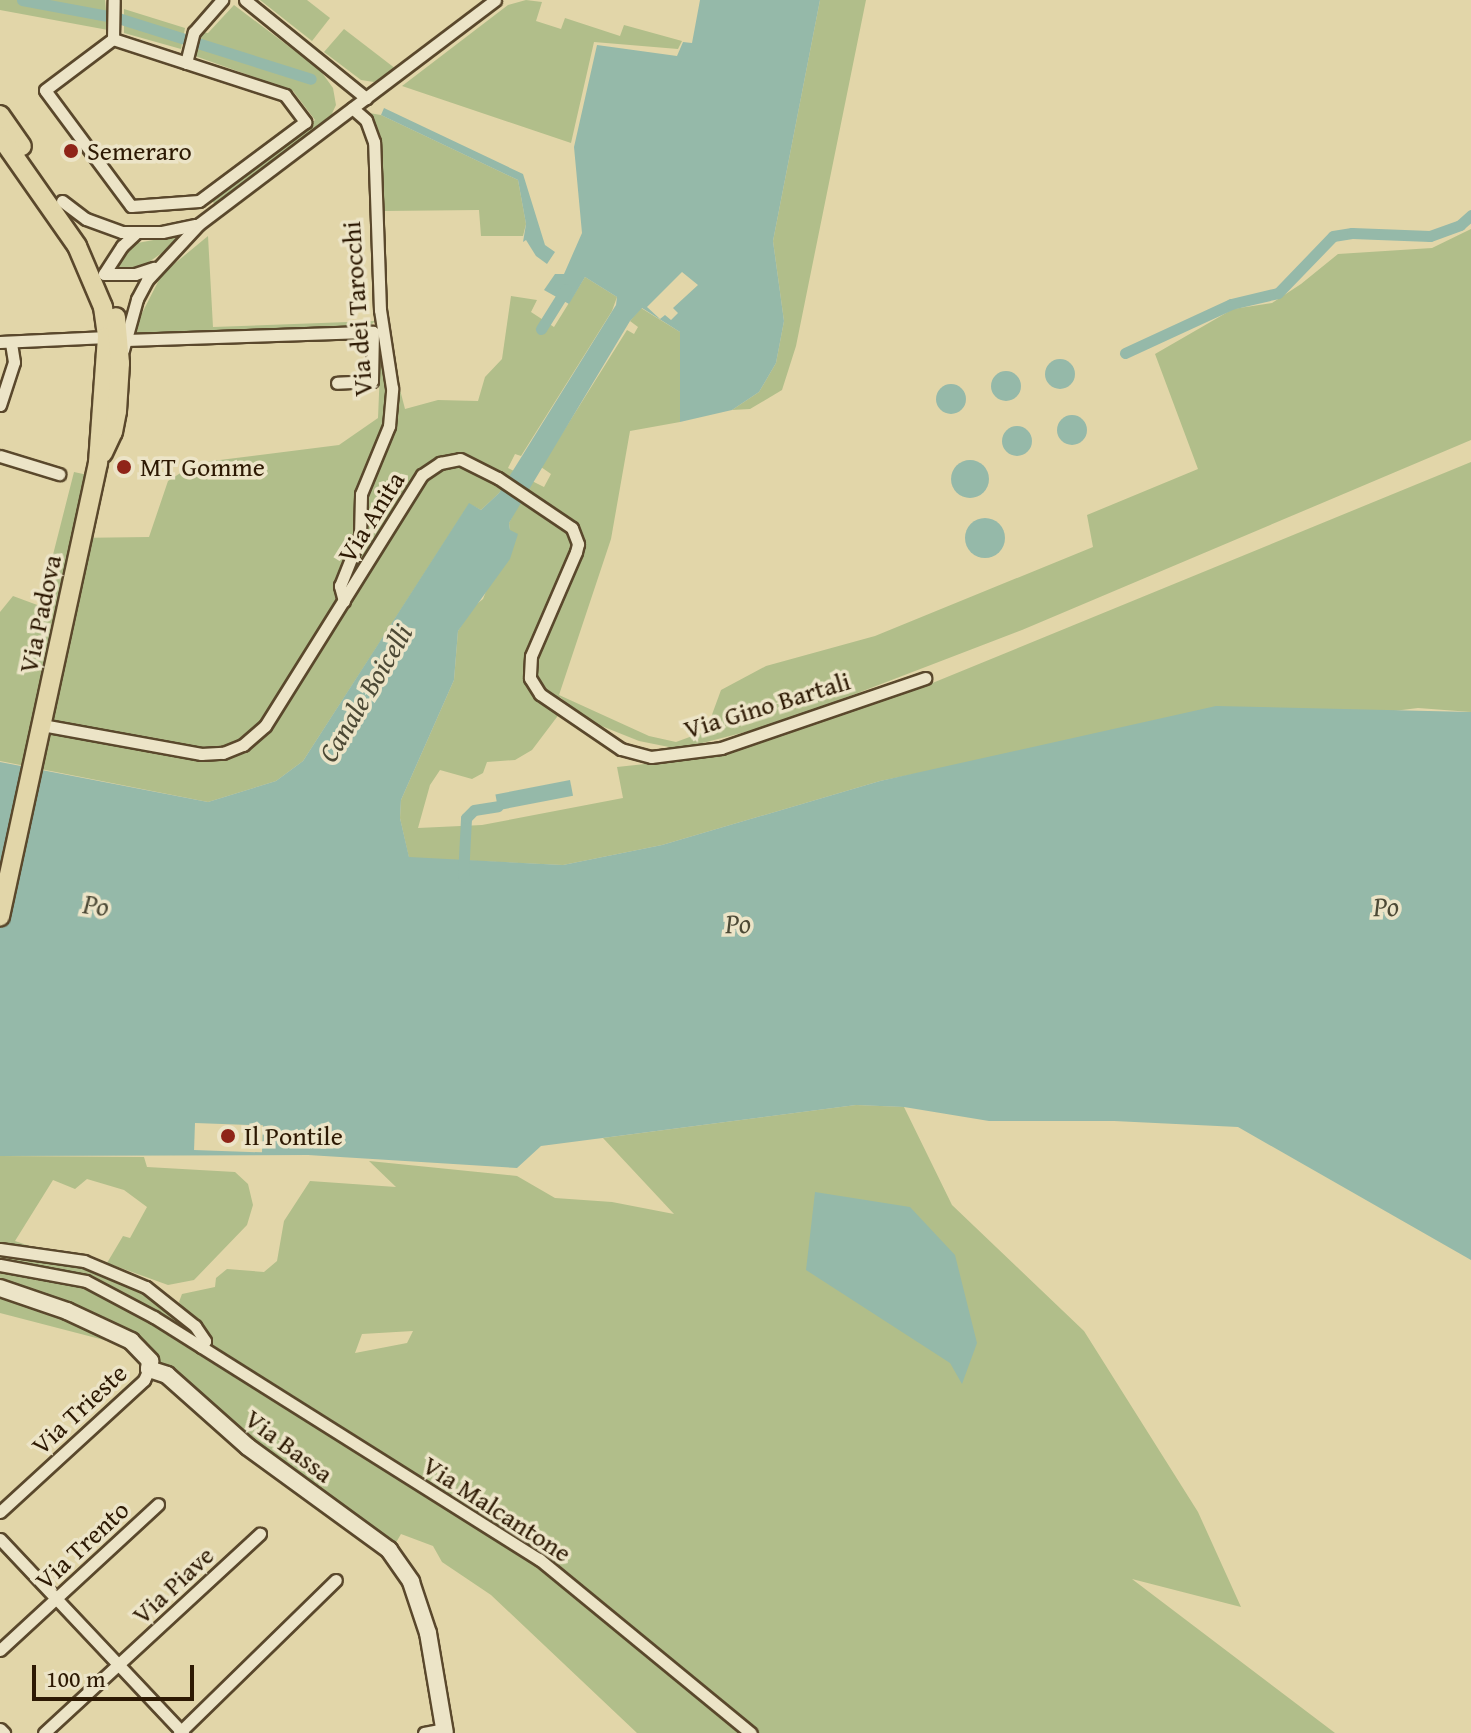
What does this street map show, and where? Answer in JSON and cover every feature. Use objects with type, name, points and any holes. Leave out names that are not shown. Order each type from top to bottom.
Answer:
[{"type":"main road","name":"Via Padova","points":[[0,115],[62,201],[99,276],[117,339],[120,363],[113,432],[98,463]]},
{"type":"main road","name":"Via Padova","points":[[0,136],[99,276]]},
{"type":"main road","name":"Via Padova","points":[[0,917],[98,463],[117,339]]},
{"type":"street","points":[[186,63],[194,32],[222,0]]},
{"type":"street","points":[[245,0],[366,98]]},
{"type":"street","points":[[117,339],[155,268],[199,224],[495,0]]},
{"type":"street","points":[[113,33],[186,63],[285,95],[305,122],[199,201],[131,206],[45,90],[113,33],[114,5]]},
{"type":"street","name":"Via dei Tarocchi","points":[[344,601],[340,586],[360,536],[361,494],[389,426],[392,388],[380,332],[374,142],[366,120],[352,108]]},
{"type":"street","points":[[62,201],[86,219],[106,228],[136,233],[199,224]]},
{"type":"street","points":[[199,201],[210,216]]},
{"type":"street","points":[[99,276],[136,233]]},
{"type":"street","points":[[99,276],[135,274],[155,268]]},
{"type":"street","points":[[0,405],[14,362],[6,342],[380,332],[372,381],[337,383]]},
{"type":"street","points":[[0,456],[59,474]]},
{"type":"street","name":"Via Anita","points":[[42,725],[201,754],[234,749],[265,726],[408,496],[430,468],[460,459],[498,478],[569,524],[578,544],[531,656],[529,669],[533,688],[621,749]]},
{"type":"street","name":"Via Gino Bartali","points":[[621,749],[651,757],[721,748],[925,678]]},
{"type":"street","name":"Via Malcantone","points":[[0,1249],[80,1260],[146,1287],[195,1326],[205,1341],[201,1347]]},
{"type":"street","name":"Via Malcantone","points":[[0,1265],[67,1275],[95,1284],[201,1347],[539,1559],[751,1733]]},
{"type":"street","name":"Via Bassa","points":[[0,1288],[120,1334],[146,1355],[149,1369],[167,1375],[248,1447],[394,1555],[411,1582],[428,1633],[445,1731]]},
{"type":"street","name":"Via Trieste","points":[[0,1512],[144,1380],[149,1369]]},
{"type":"street","name":"Via Trento","points":[[0,1650],[158,1504]]},
{"type":"street","name":"Via Piave","points":[[44,1733],[260,1534]]},
{"type":"street","points":[[0,1539],[181,1732],[336,1580]]},
{"type":"street","points":[[424,1733],[445,1731]]},
{"type":"green space","points":[[0,0],[105,0],[108,30],[0,10]]},
{"type":"green space","points":[[260,0],[307,0],[330,18],[312,41]]},
{"type":"green space","points":[[526,0],[542,2],[536,21],[561,29],[565,18],[620,36],[624,25],[682,41],[678,49],[594,42],[571,143],[402,86],[508,5]]},
{"type":"green space","points":[[820,0],[866,0],[796,346],[782,390],[750,409],[732,410],[759,392],[776,363],[784,321],[773,241]]},
{"type":"green space","points":[[234,5],[320,70],[333,88],[336,105],[328,122],[217,206],[211,200],[315,120],[293,91],[195,56],[202,32],[208,33]]},
{"type":"green space","points":[[124,9],[185,28],[181,49],[124,33]]},
{"type":"green space","points":[[344,29],[396,69],[374,82],[361,80],[324,52]]},
{"type":"green space","points":[[369,113],[381,115],[518,180],[526,224],[523,236],[481,236],[479,210],[383,211],[378,134]]},
{"type":"green space","points":[[1471,229],[1471,440],[1022,630],[777,724],[679,749],[639,741],[584,719],[560,697],[563,709],[532,750],[515,760],[487,762],[483,773],[472,779],[440,770],[430,785],[418,828],[482,825],[623,798],[617,767],[720,756],[930,684],[1471,462],[1471,712],[1418,708],[963,764],[880,781],[662,845],[563,865],[409,858],[400,818],[401,800],[454,680],[458,631],[473,607],[483,599],[510,530],[509,523],[523,495],[532,481],[544,487],[551,474],[541,467],[627,330],[634,334],[638,327],[630,321],[641,308],[680,332],[680,422],[630,431],[611,539],[559,695],[649,736],[676,742],[706,731],[721,690],[766,666],[875,636],[1093,547],[1087,515],[1198,469],[1155,354],[1233,309],[1272,303],[1338,254],[1432,248]]},
{"type":"green space","points":[[175,236],[178,242],[143,266],[120,270],[116,265],[132,244]]},
{"type":"green space","points":[[208,236],[213,327],[375,321],[367,329],[136,337],[139,319],[162,274]]},
{"type":"green space","points":[[585,277],[617,297],[612,311],[521,456],[515,454],[508,468],[514,471],[499,493],[481,510],[469,504],[303,761],[276,781],[208,802],[0,761],[0,612],[13,596],[40,606],[74,472],[97,477],[73,538],[149,537],[168,481],[196,463],[339,445],[378,418],[381,346],[387,378],[397,378],[405,409],[438,400],[478,401],[485,377],[502,359],[511,296],[537,300],[531,312],[554,327]]},
{"type":"green space","points":[[856,1105],[904,1107],[952,1205],[1084,1331],[1198,1512],[1241,1607],[1132,1579],[1335,1733],[637,1733],[491,1595],[442,1562],[433,1546],[401,1534],[394,1546],[291,1472],[131,1347],[0,1313],[0,1156],[144,1157],[147,1167],[235,1172],[248,1184],[253,1205],[247,1225],[194,1280],[168,1285],[107,1263],[123,1236],[130,1238],[147,1207],[124,1190],[87,1179],[75,1189],[53,1180],[15,1241],[96,1269],[135,1288],[208,1343],[179,1302],[182,1294],[215,1287],[216,1278],[227,1269],[264,1272],[277,1261],[284,1221],[310,1181],[396,1187],[369,1161],[517,1176],[555,1198],[612,1202],[674,1214],[603,1138]],"holes":[[[413,1331],[407,1343],[355,1353],[362,1334]]]},
{"type":"water","points":[[700,0],[820,0],[773,241],[784,321],[776,363],[759,392],[732,410],[680,422],[680,332],[642,308],[630,321],[509,523],[510,530],[518,534],[510,559],[458,631],[454,680],[401,800],[400,818],[409,857],[563,865],[662,845],[880,781],[1216,706],[1471,712],[1471,1260],[1238,1127],[1114,1121],[989,1121],[904,1107],[856,1105],[541,1146],[517,1168],[308,1155],[0,1156],[0,762],[208,802],[276,781],[303,761],[469,503],[481,510],[499,493],[616,305],[617,297],[585,277],[569,304],[544,290],[555,274],[564,274],[582,233],[574,147],[597,45],[677,56],[683,42],[692,43]]},
{"type":"water","points":[[384,108],[523,174],[545,245],[555,252],[547,264],[536,256],[526,240],[523,242],[526,224],[518,180],[381,115]]},
{"type":"water","points":[[1060,359],[1071,363],[1075,374],[1071,385],[1060,389],[1049,385],[1045,374],[1049,363]]},
{"type":"water","points":[[1006,371],[1017,375],[1021,386],[1017,397],[1006,401],[995,397],[991,386],[995,375]]},
{"type":"water","points":[[951,384],[962,388],[966,399],[962,410],[951,414],[940,410],[936,399],[940,388]]},
{"type":"water","points":[[1072,415],[1078,416],[1086,424],[1086,436],[1078,444],[1072,445],[1066,444],[1058,436],[1057,430],[1058,424],[1066,416]]},
{"type":"water","points":[[1017,426],[1028,430],[1032,441],[1028,452],[1017,456],[1006,452],[1002,441],[1006,430]]},
{"type":"water","points":[[970,460],[984,465],[989,479],[984,493],[970,498],[956,493],[951,479],[956,465]]},
{"type":"water","points":[[985,518],[999,524],[1005,538],[999,552],[985,558],[971,552],[965,538],[971,524]]},
{"type":"water","points":[[570,780],[573,796],[498,810],[495,795]]},
{"type":"water","points":[[815,1192],[910,1207],[955,1255],[977,1343],[962,1384],[950,1363],[806,1270]]},
{"type":"pier","points":[[682,272],[698,285],[673,308],[678,313],[671,320],[665,315],[660,319],[647,307]]},
{"type":"pier","points":[[195,1123],[263,1125],[262,1152],[194,1150]]},
{"type":"waterway","points":[[22,0],[118,18],[311,79]]},
{"type":"waterway","points":[[1125,353],[1231,304],[1278,293],[1333,236],[1352,233],[1430,236],[1460,225],[1471,215]]},
{"type":"waterway","points":[[541,329],[566,289]]},
{"type":"waterway","points":[[463,876],[466,818],[474,810],[498,806]]},
{"type":"place","name":"Semeraro","points":[[71,151]]},
{"type":"place","name":"MT Gomme","points":[[124,467]]},
{"type":"place","name":"Il Pontile","points":[[228,1136]]},
{"type":"water label","name":"Canale Boicelli","points":[[365,693]]},
{"type":"water label","name":"Po","points":[[96,905]]},
{"type":"water label","name":"Po","points":[[1386,906]]},
{"type":"water label","name":"Po","points":[[738,923]]}]
